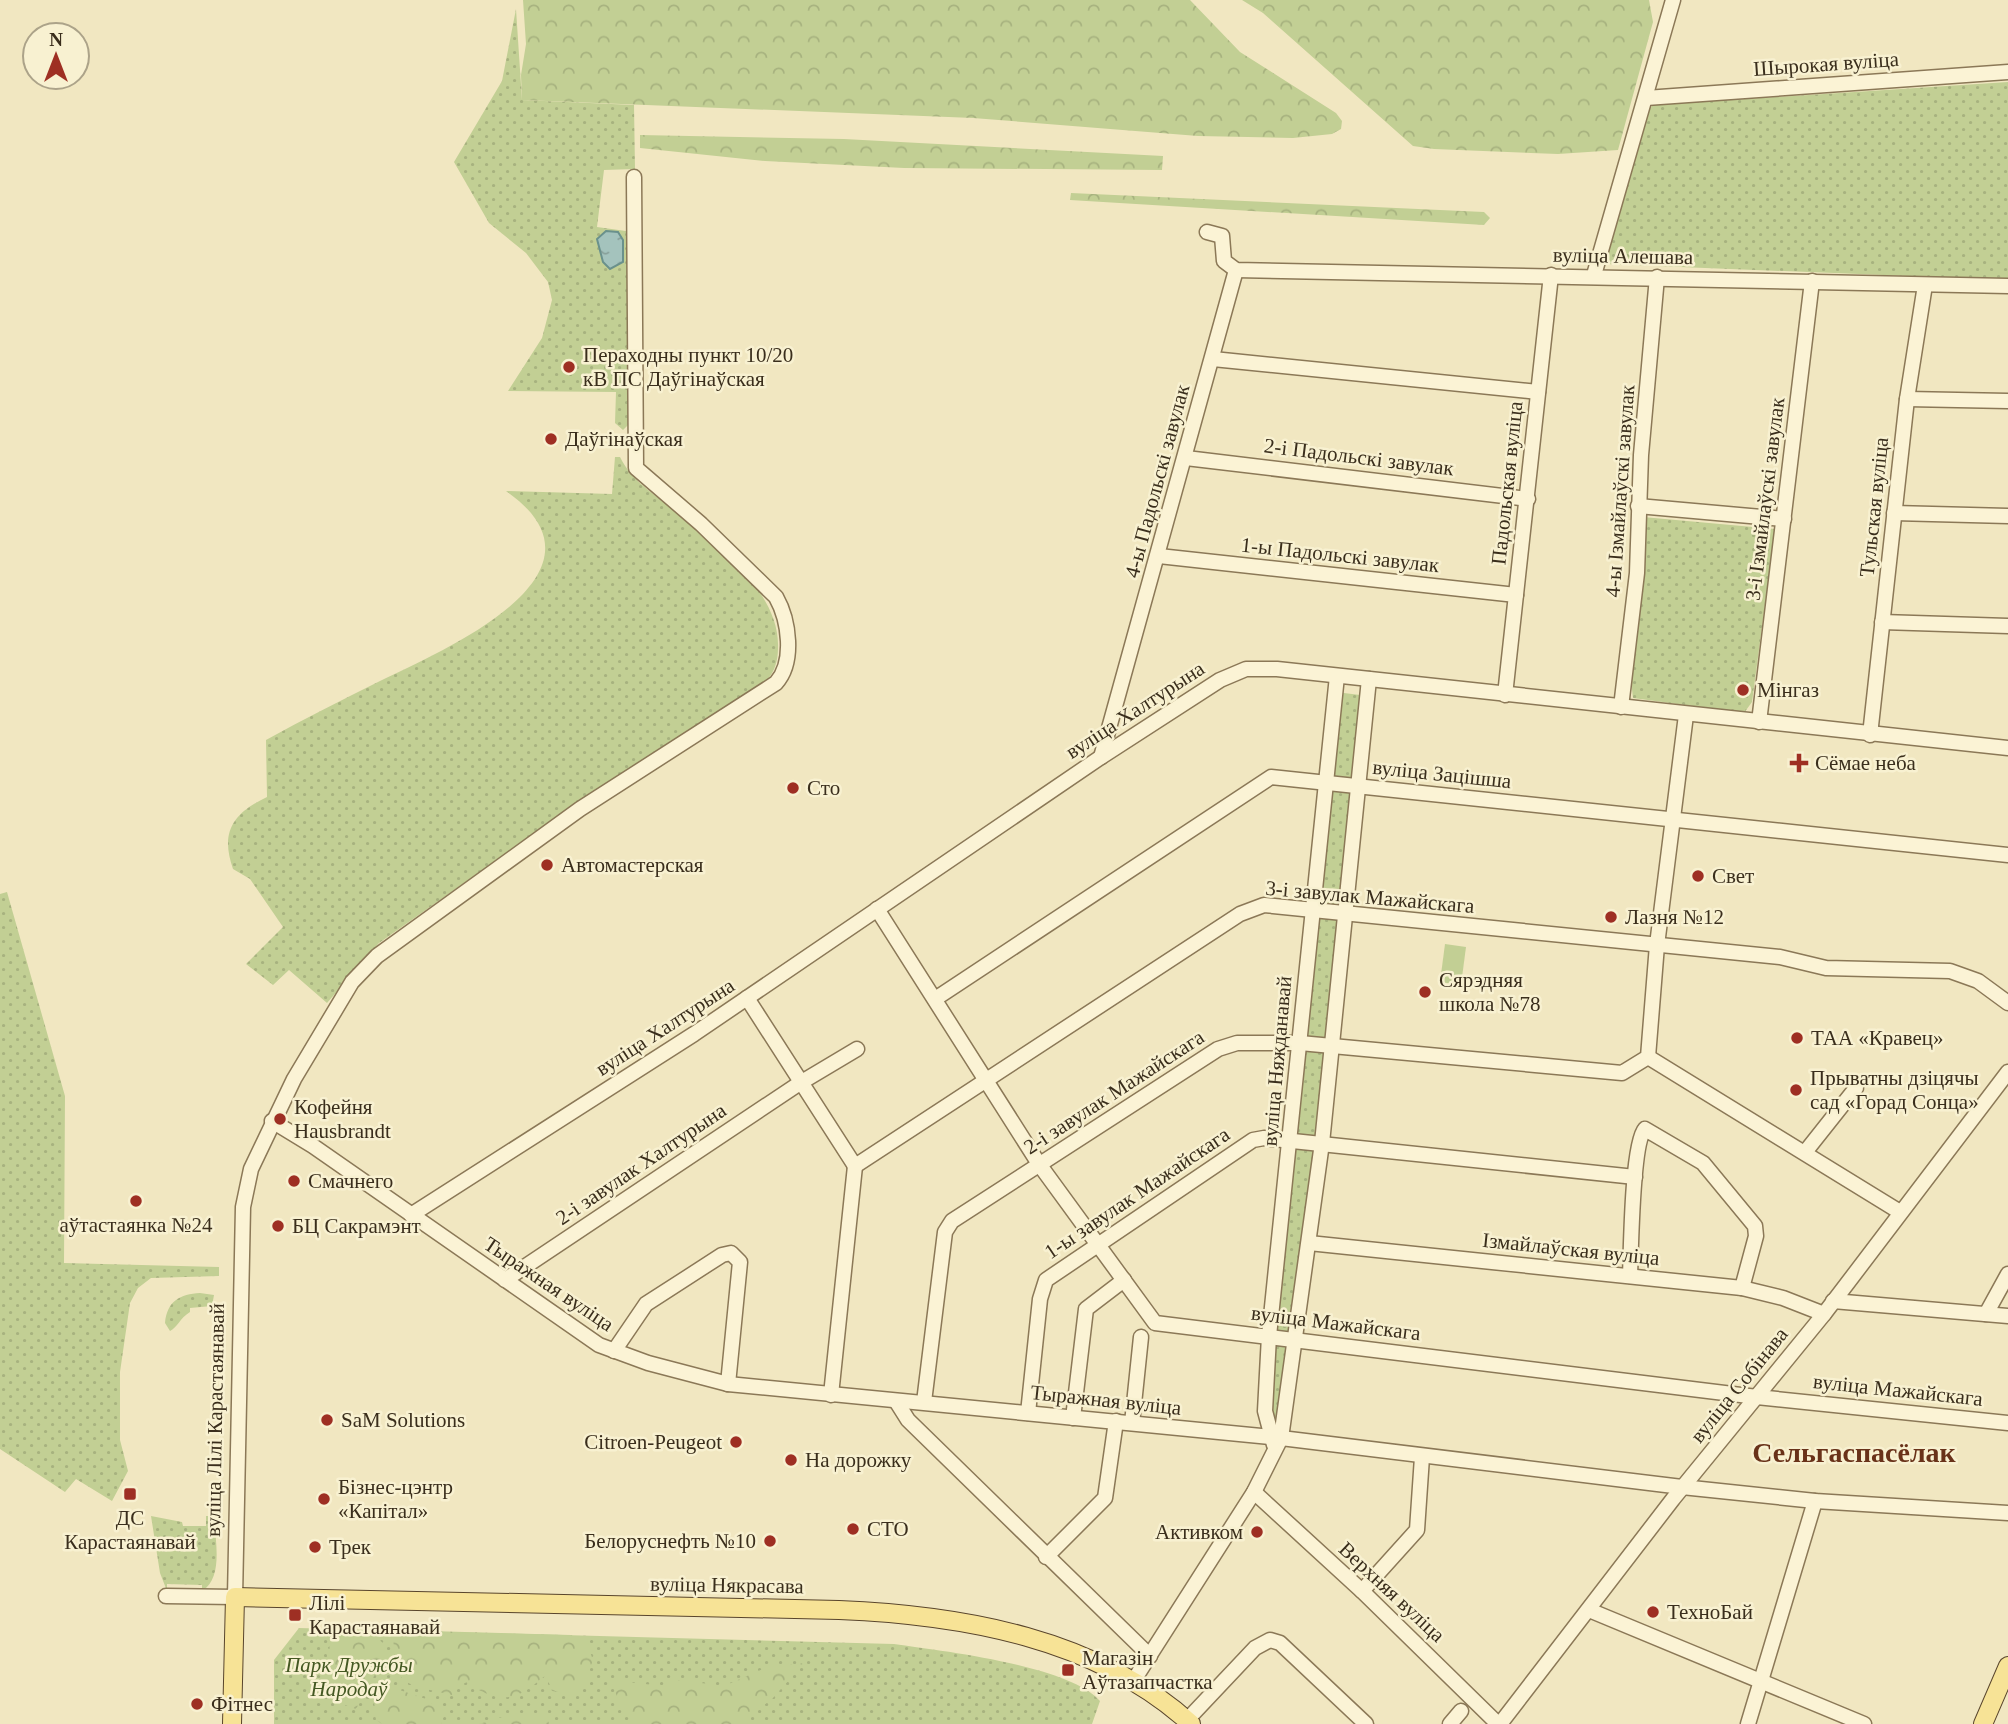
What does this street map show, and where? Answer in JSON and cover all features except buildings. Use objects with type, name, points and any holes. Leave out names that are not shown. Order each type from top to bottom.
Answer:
[{"type":"main road","name":"вуліца Някрасава","points":[[235,1597],[839,1610],[923,1615],[975,1623],[1027,1637],[1134,1680],[1189,1722]]},
{"type":"main road","name":"вуліца Лілі Карастаянавай","points":[[232,1724],[235,1597]]},
{"type":"main road","points":[[1983,1724],[2008,1666]]},
{"type":"street","points":[[1594,275],[1673,0]]},
{"type":"street","name":"Шырокая вуліца","points":[[1646,98],[2008,72]]},
{"type":"street","name":"вуліца Лілі Карастаянавай","points":[[235,1597],[241,1222],[251,1169],[272,1121],[352,982],[377,956],[580,809],[727,717],[781,678],[788,629],[785,612],[776,597],[701,524],[636,468],[635,177]]},
{"type":"street","points":[[1206,232],[1222,236],[1224,261],[1236,270]]},
{"type":"street","name":"вуліца Алешава","points":[[1236,270],[1594,275],[2008,286]]},
{"type":"street","name":"4-ы Падольскі завулак","points":[[1101,757],[1159,556],[1236,270]]},
{"type":"street","name":"Падольская вуліца","points":[[1505,695],[1551,275]]},
{"type":"street","name":"4-ы Ізмайлаўскі завулак","points":[[1621,707],[1637,573],[1637,506],[1657,277]]},
{"type":"street","name":"3-і Ізмайлаўскі завулак","points":[[1759,722],[1812,281]]},
{"type":"street","name":"Тульская вуліца","points":[[1870,735],[1907,399],[1925,285]]},
{"type":"street","points":[[1213,359],[1538,392]]},
{"type":"street","points":[[1907,399],[2008,401]]},
{"type":"street","name":"2-і Падольскі завулак","points":[[1186,458],[1528,499]]},
{"type":"street","points":[[1637,506],[1784,519]]},
{"type":"street","points":[[1894,513],[2008,516]]},
{"type":"street","name":"1-ы Падольскі завулак","points":[[1159,556],[1516,595]]},
{"type":"street","points":[[1882,622],[2008,626]]},
{"type":"street","name":"вуліца Халтурына","points":[[411,1215],[747,998],[1101,757],[1233,673],[1263,668],[2008,748]]},
{"type":"street","name":"вуліца Няжданавай","points":[[1276,1442],[1265,1411],[1269,1336],[1337,676]]},
{"type":"street","points":[[1134,1680],[1254,1492],[1276,1442],[1296,1339],[1322,1143],[1343,913],[1369,679]]},
{"type":"street","points":[[1686,715],[1657,946],[1648,1057],[1806,1151],[1900,1212]]},
{"type":"street","name":"вуліца Зацішша","points":[[935,999],[1271,777],[2008,855]]},
{"type":"street","name":"3-і завулак Мажайскага","points":[[855,1166],[988,1082],[1251,908],[1264,905],[1780,957],[1826,968],[1950,971],[1978,981],[2008,1003]]},
{"type":"street","name":"вуліца Мажайскага","points":[[877,909],[1039,1164],[1099,1243],[1151,1319],[1162,1326],[1296,1339],[1757,1397],[2008,1423]]},
{"type":"street","points":[[747,998],[855,1166],[831,1395]]},
{"type":"street","name":"2-і завулак Мажайскага","points":[[924,1402],[945,1232],[952,1220],[1218,1049],[1237,1043],[1300,1043],[1622,1073],[1648,1057]]},
{"type":"street","name":"2-і завулак Халтурына","points":[[505,1280],[800,1083],[857,1049]]},
{"type":"street","name":"вуліца Собінава","points":[[1499,1724],[1682,1488],[1824,1314],[2008,1072]]},
{"type":"street","points":[[1806,1151],[1856,1088]]},
{"type":"street","name":"Тыражная вуліца","points":[[272,1121],[313,1146],[575,1330],[614,1351],[728,1384],[1132,1423],[1682,1488],[1815,1501],[2008,1513]]},
{"type":"street","points":[[1630,1276],[1635,1177],[1639,1138],[1645,1129],[1703,1163],[1755,1226],[1756,1236],[1742,1288]]},
{"type":"street","name":"1-ы завулак Мажайскага","points":[[1028,1413],[1042,1289],[1046,1280],[1252,1140],[1264,1138],[1322,1143],[1635,1177]]},
{"type":"street","name":"Ізмайлаўская вуліца","points":[[1309,1243],[1742,1288],[1783,1298],[1824,1314]]},
{"type":"street","points":[[614,1351],[646,1304],[722,1255],[731,1253],[740,1262],[728,1384]]},
{"type":"street","points":[[1986,1314],[2008,1274]]},
{"type":"street","points":[[1073,1418],[1086,1309],[1124,1280]]},
{"type":"street","points":[[1833,1301],[2008,1316]]},
{"type":"street","points":[[1132,1423],[1141,1337]]},
{"type":"street","points":[[896,1401],[908,1420],[1150,1656]]},
{"type":"street","points":[[1046,1557],[1105,1498],[1116,1422]]},
{"type":"street","points":[[1362,1591],[1417,1530],[1422,1457]]},
{"type":"street","name":"Верхняя вуліца","points":[[1254,1492],[1362,1591],[1499,1724]]},
{"type":"street","points":[[1748,1724],[1815,1501]]},
{"type":"street","points":[[166,1596],[235,1597]]},
{"type":"street","points":[[1589,1609],[1864,1724]]},
{"type":"street","points":[[1189,1722],[1255,1648],[1270,1640],[1280,1643],[1366,1724]]},
{"type":"street","points":[[1450,1724],[1461,1711]]},
{"type":"green space","points":[[523,0],[1190,0],[1240,52],[1336,113],[1342,121],[1341,129],[1332,134],[1293,138],[1198,136],[973,118],[522,100],[521,75],[526,44]]},
{"type":"green space","points":[[1242,0],[1649,0],[1653,22],[1618,150],[1558,154],[1434,149],[1413,146],[1263,13]]},
{"type":"green space","points":[[516,9],[522,100],[634,105],[635,169],[604,170],[597,227],[633,232],[630,423],[623,430],[615,423],[616,392],[508,391],[542,338],[552,300],[548,282],[526,253],[489,223],[454,162],[502,81]]},
{"type":"green space","points":[[2008,82],[2008,280],[1605,264],[1648,111],[1653,105]]},
{"type":"green space","points":[[640,135],[844,139],[1163,156],[1162,170],[904,168],[765,161],[640,148]]},
{"type":"green space","points":[[1071,193],[1484,212],[1490,218],[1484,225],[1070,200]]},
{"type":"green space","points":[[615,457],[620,457],[629,472],[641,484],[722,550],[756,586],[776,627],[778,649],[770,676],[743,700],[539,830],[379,943],[327,1003],[289,970],[273,985],[246,964],[283,927],[250,879],[233,869],[228,844],[232,825],[238,817],[267,797],[266,740],[443,650],[479,629],[511,605],[535,579],[545,551],[537,521],[506,491],[612,494]]},
{"type":"green space","points":[[1643,517],[1775,529],[1752,702],[1744,713],[1633,698],[1631,681]]},
{"type":"green space","points":[[1336,692],[1368,696],[1282,1434],[1266,1420]]},
{"type":"green space","points":[[7,892],[65,1096],[64,1263],[219,1267],[219,1276],[151,1278],[138,1288],[130,1303],[120,1372],[120,1440],[128,1471],[112,1501],[76,1479],[65,1492],[0,1449],[0,894]]},
{"type":"green space","points":[[1445,944],[1466,947],[1461,985],[1440,982]]},
{"type":"green space","points":[[200,1293],[214,1295],[212,1306],[190,1308],[190,1312],[170,1331],[165,1323],[168,1309],[181,1297]]},
{"type":"green space","points":[[151,1516],[182,1522],[183,1526],[206,1526],[206,1516],[214,1516],[216,1568],[209,1585],[202,1591],[202,1585],[167,1584],[167,1591],[160,1573]]},
{"type":"green space","name":"Парк Дружбы Народаў","points":[[299,1628],[894,1644],[1033,1669],[1061,1678],[1084,1689],[1100,1701],[1092,1724],[274,1724],[274,1660]]},
{"type":"green space","points":[[393,1630],[571,1635],[587,1644],[593,1660],[585,1682],[571,1694],[552,1691],[546,1675],[514,1696],[497,1697],[477,1689],[475,1678],[461,1685],[452,1695],[410,1684],[403,1679],[395,1662]]},
{"type":"green space","points":[[372,1634],[383,1643],[385,1656],[356,1709],[345,1705],[330,1677],[326,1649],[340,1638]]},
{"type":"green space","points":[[804,1663],[772,1699],[739,1724],[636,1724],[621,1706],[612,1684],[617,1681],[663,1686],[678,1680],[724,1686],[765,1668]]},
{"type":"green space","points":[[385,1685],[426,1699],[445,1713],[441,1724],[382,1724],[376,1720],[374,1701]]},
{"type":"green space","points":[[536,1714],[548,1718],[549,1724],[479,1724],[509,1715]]},
{"type":"water","points":[[606,231],[618,232],[623,240],[623,262],[610,269],[603,262],[597,239]]},
{"type":"place","name":"Пераходны пункт 10/20 кВ ПС Даўгінаўская","points":[[569,367]]},
{"type":"place","name":"Даўгінаўская","points":[[551,439]]},
{"type":"place","name":"Мінгаз","points":[[1743,690]]},
{"type":"place","name":"Сёмае неба","points":[[1799,763]]},
{"type":"place","name":"Сто","points":[[793,788]]},
{"type":"place","name":"Автомастерская","points":[[547,865]]},
{"type":"place","name":"Свет","points":[[1698,876]]},
{"type":"place","name":"Лазня №12","points":[[1611,917]]},
{"type":"place","name":"Сярэдняя школа №78","points":[[1425,992]]},
{"type":"place","name":"ТАА «Кравец»","points":[[1797,1038]]},
{"type":"place","name":"Прыватны дзіцячы сад «Горад Сонца»","points":[[1796,1090]]},
{"type":"place","name":"Кофейня Hausbrandt","points":[[280,1119]]},
{"type":"place","name":"Смачнего","points":[[294,1181]]},
{"type":"place","name":"аўтастаянка №24","points":[[136,1201]]},
{"type":"place","name":"БЦ Сакрамэнт","points":[[278,1226]]},
{"type":"place","name":"SaM Solutions","points":[[327,1420]]},
{"type":"place","name":"Citroen-Peugeot","points":[[736,1442]]},
{"type":"place","name":"На дорожку","points":[[791,1460]]},
{"type":"place","name":"ДС Карастаянавай","points":[[130,1494]]},
{"type":"place","name":"Бізнес-цэнтр «Капітал»","points":[[324,1499]]},
{"type":"place","name":"СТО","points":[[853,1529]]},
{"type":"place","name":"Активком","points":[[1257,1532]]},
{"type":"place","name":"Белоруснефть №10","points":[[770,1541]]},
{"type":"place","name":"Трек","points":[[315,1547]]},
{"type":"place","name":"ТехноБай","points":[[1653,1612]]},
{"type":"place","name":"Лілі Карастаянавай","points":[[295,1615]]},
{"type":"place","name":"Магазін Аўтазапчастка","points":[[1068,1670]]},
{"type":"place","name":"Фітнес","points":[[197,1704]]},
{"type":"district","name":"Сельгаспасёлак","points":[[1854,1452]]}]
